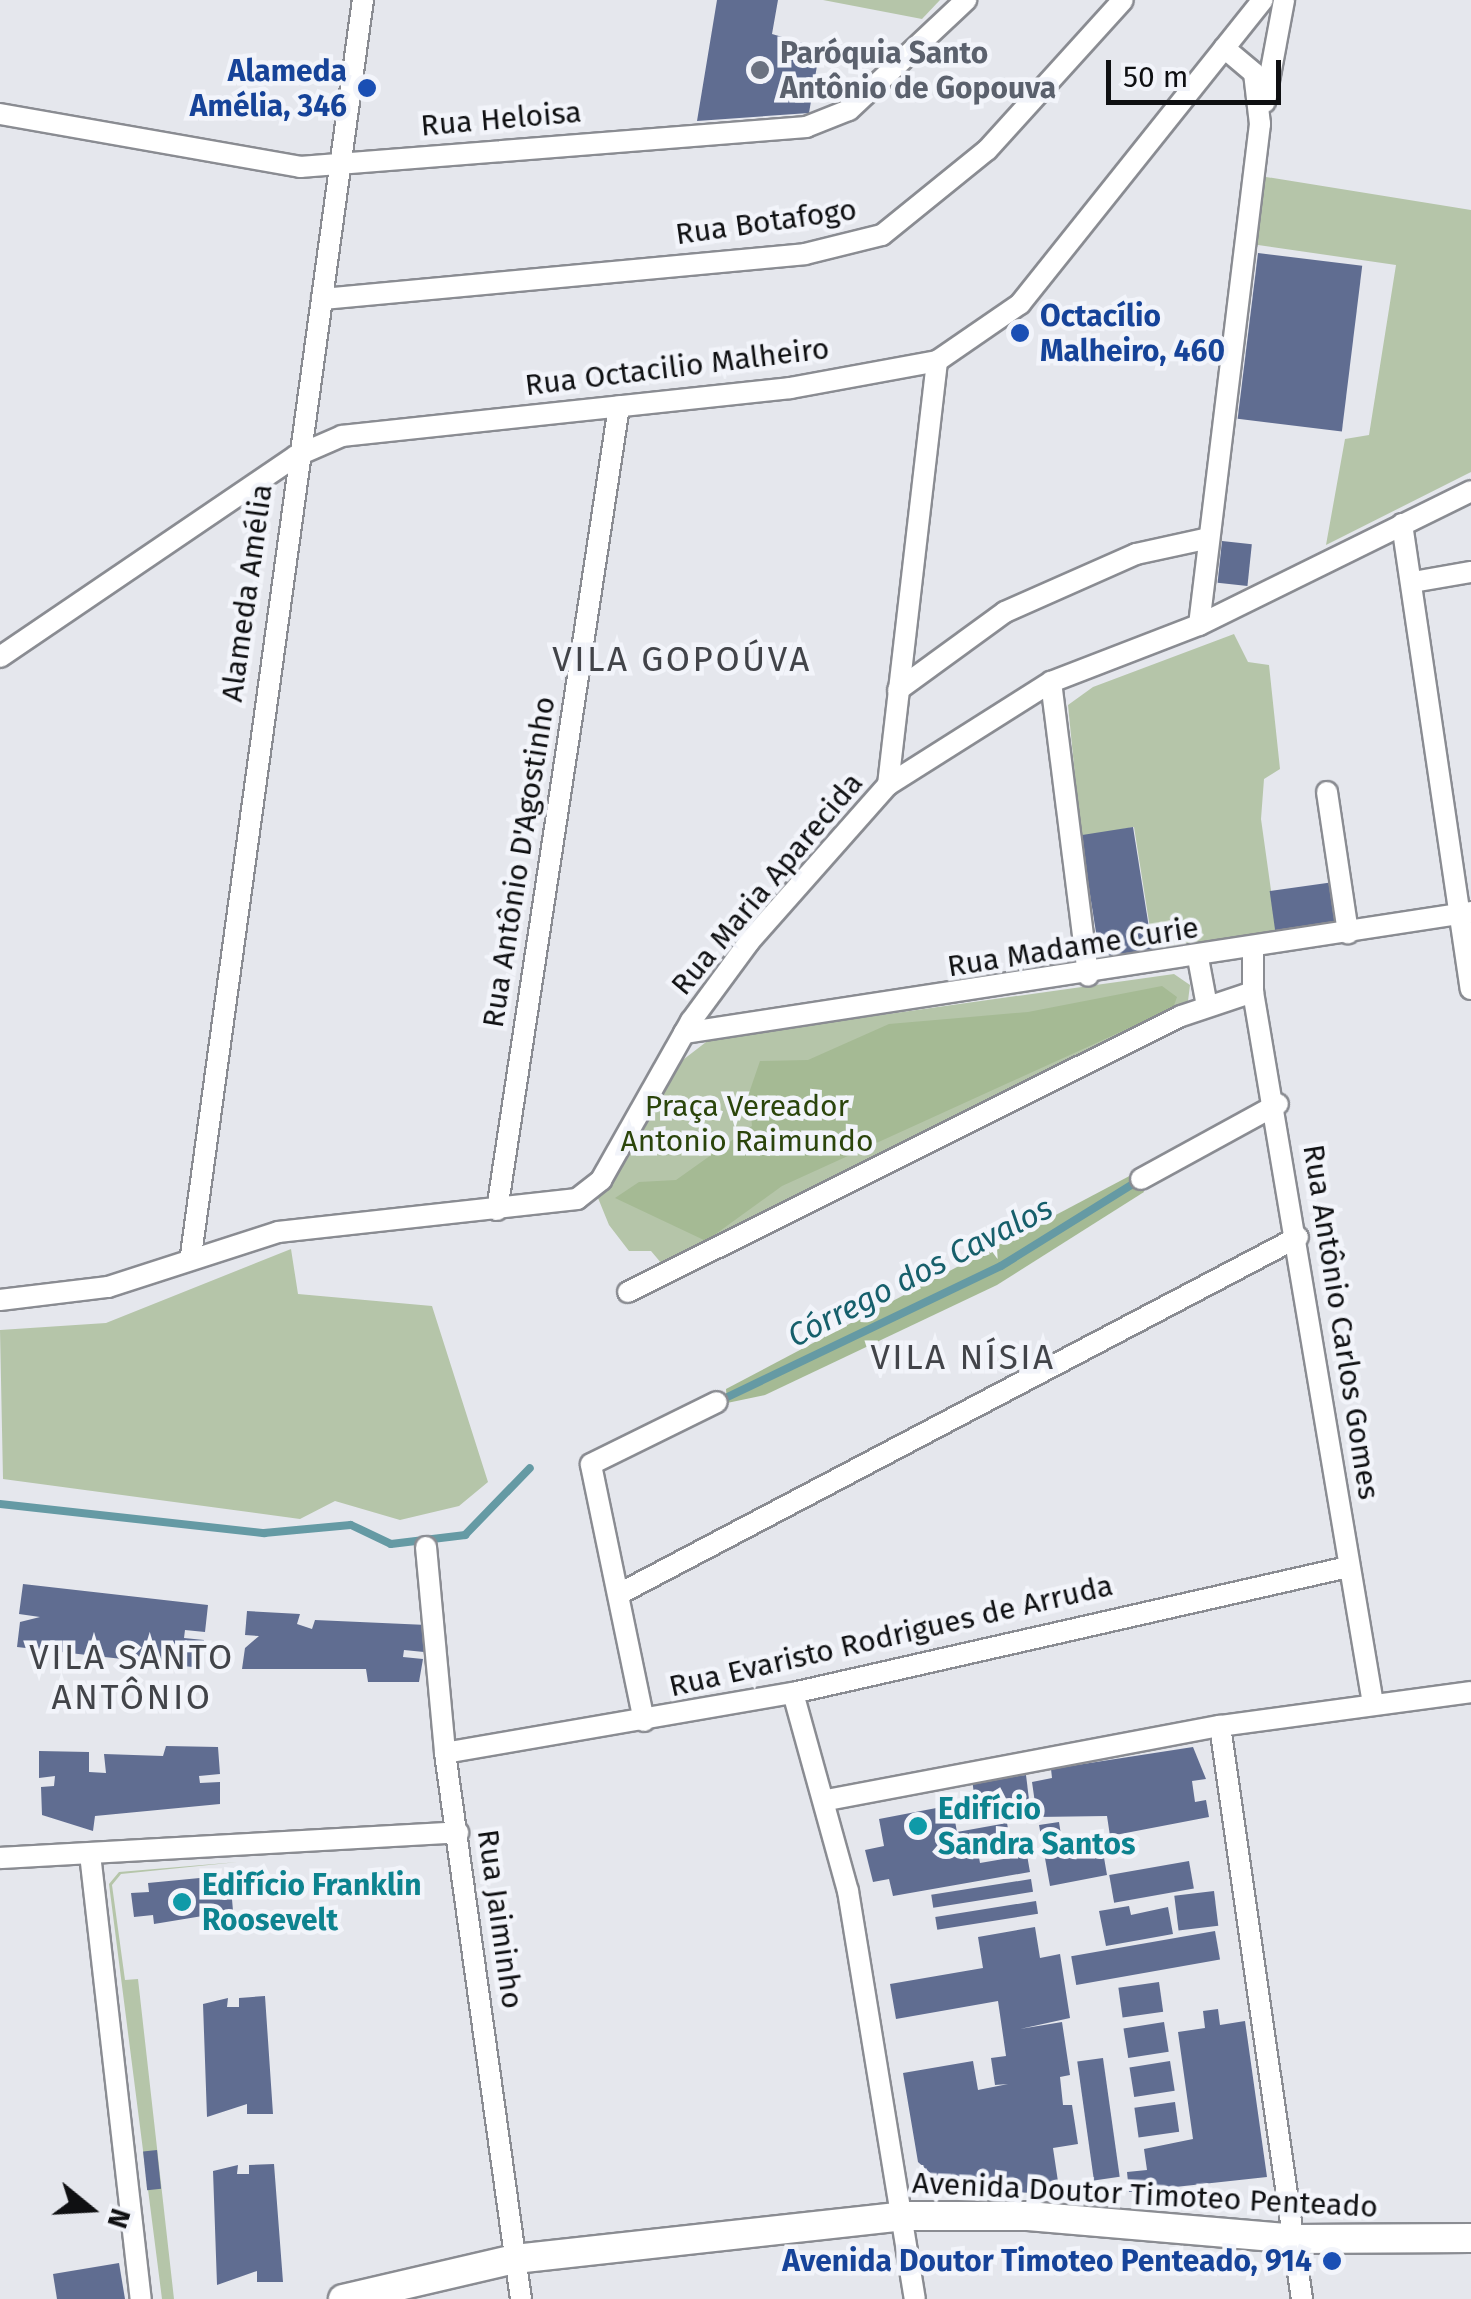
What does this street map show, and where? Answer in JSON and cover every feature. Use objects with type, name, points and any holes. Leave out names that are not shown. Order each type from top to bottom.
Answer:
[{"type":"main road","name":"Avenida Doutor Timoteo Penteado","points":[[343,2299],[515,2259],[902,2216],[1028,2216],[1294,2240],[1471,2238]]},
{"type":"street","name":"Alameda Amélia","points":[[191,1255],[296,456],[364,0]]},
{"type":"street","name":"Rua Heloisa","points":[[0,114],[284,165],[342,164],[828,121],[966,0]]},
{"type":"street","name":"Rua Botafogo","points":[[322,300],[805,254],[882,235],[986,150],[1123,0]]},
{"type":"street","name":"Rua Octacilio Malheiro","points":[[0,658],[296,456],[354,433],[618,406],[937,361],[1020,304],[1263,0]]},
{"type":"street","points":[[1199,625],[1205,539],[1260,124],[1284,0]]},
{"type":"street","points":[[1224,48],[1254,74],[1260,124]]},
{"type":"street","points":[[888,786],[937,361]]},
{"type":"street","name":"Rua Antônio D'Agostinho","points":[[497,1210],[618,406]]},
{"type":"street","name":"Rua Maria Aparecida","points":[[0,1300],[108,1288],[224,1244],[567,1202],[592,1190],[684,1033],[749,942],[888,786],[1050,682],[1199,625],[1471,491]]},
{"type":"street","points":[[1402,524],[1463,913],[1471,989]]},
{"type":"street","points":[[898,690],[1005,612],[1136,554],[1205,539]]},
{"type":"street","points":[[1413,582],[1471,572]]},
{"type":"street","points":[[1050,682],[1088,976]]},
{"type":"street","points":[[1328,792],[1348,933]]},
{"type":"street","name":"Rua Madame Curie","points":[[684,1033],[1088,976],[1463,913]]},
{"type":"street","name":"Rua Antônio Carlos Gomes","points":[[1253,949],[1253,992],[1278,1104],[1348,1567],[1373,1704]]},
{"type":"street","points":[[1198,958],[1207,1006]]},
{"type":"street","points":[[628,1292],[1207,1006],[1253,992]]},
{"type":"street","points":[[1142,1179],[1278,1104]]},
{"type":"street","points":[[198,1195],[224,1244]]},
{"type":"street","points":[[619,1594],[1298,1237]]},
{"type":"street","points":[[644,1721],[591,1464],[717,1402]]},
{"type":"street","name":"Rua Jaiminho","points":[[426,1548],[445,1753],[521,2299]]},
{"type":"street","name":"Rua Evaristo Rodrigues de Arruda","points":[[445,1753],[794,1694],[1348,1567]]},
{"type":"street","points":[[827,1800],[1220,1726],[1471,1692]]},
{"type":"street","points":[[794,1694],[827,1800],[914,2299]]},
{"type":"street","points":[[1220,1726],[1302,2299]]},
{"type":"street","points":[[0,1858],[458,1832]]},
{"type":"street","points":[[90,1854],[141,2299]]},
{"type":"green space","points":[[823,0],[940,0],[922,19]]},
{"type":"green space","points":[[1260,176],[1471,210],[1471,472],[1326,545],[1345,439],[1369,435],[1396,265],[1251,244]]},
{"type":"green space","points":[[1234,634],[1248,662],[1269,665],[1280,769],[1264,779],[1261,819],[1277,933],[1155,960],[1134,827],[1081,837],[1068,705],[1093,687]]},
{"type":"green space","name":"Praça Vereador Antonio Raimundo","points":[[1174,974],[1190,985],[1188,1001],[707,1240],[714,1243],[662,1264],[651,1251],[629,1251],[609,1225],[598,1198],[675,1066],[710,1039]]},
{"type":"green space","name":"Praça Vereador Antonio Raimundo","points":[[1162,986],[1177,997],[1173,1008],[782,1186],[706,1241],[615,1198],[639,1182],[676,1180],[752,1126],[749,1093],[760,1061],[808,1060],[889,1024],[1028,1012]]},
{"type":"green space","points":[[1137,1172],[1144,1192],[997,1285],[765,1395],[727,1403],[726,1389]]},
{"type":"green space","points":[[291,1249],[298,1294],[432,1306],[488,1482],[459,1506],[400,1520],[335,1501],[300,1519],[3,1479],[0,1330],[106,1323]]},
{"type":"green space","points":[[238,1862],[121,1874],[112,1885],[125,1980],[138,1979],[174,2299],[162,2299],[109,1884],[119,1872]]},
{"type":"building","name":"Paróquia Santo Antônio de Gopouva","points":[[717,0],[778,0],[772,34],[820,48],[809,113],[697,121]]},
{"type":"building","points":[[1258,253],[1362,266],[1342,432],[1238,419]]},
{"type":"building","points":[[1222,541],[1252,544],[1247,586],[1218,583]]},
{"type":"building","points":[[1133,827],[1154,960],[1102,969],[1081,835]]},
{"type":"building","points":[[1334,882],[1340,923],[1275,932],[1270,891]]},
{"type":"building","points":[[23,1584],[208,1605],[205,1632],[185,1630],[184,1638],[204,1640],[201,1668],[17,1647],[20,1622],[40,1617],[19,1614]]},
{"type":"building","points":[[247,1611],[300,1614],[297,1624],[312,1629],[315,1620],[427,1625],[424,1652],[404,1650],[403,1657],[423,1659],[419,1682],[368,1682],[366,1669],[242,1669],[245,1648],[259,1636],[245,1635]]},
{"type":"building","points":[[166,1746],[218,1747],[220,1774],[199,1776],[200,1783],[220,1782],[220,1804],[95,1816],[93,1831],[42,1815],[41,1787],[54,1786],[55,1776],[39,1778],[39,1751],[89,1752],[89,1772],[106,1773],[104,1754],[163,1756]]},
{"type":"building","points":[[1193,1747],[1206,1779],[1192,1781],[1195,1802],[1206,1800],[1209,1817],[1110,1836],[1107,1816],[1037,1817],[1032,1782],[1052,1778],[1051,1769]]},
{"type":"building","points":[[1026,1775],[1031,1813],[977,1819],[972,1782]]},
{"type":"building","points":[[952,1805],[957,1832],[1007,1823],[1010,1840],[977,1846],[980,1863],[1027,1855],[1030,1872],[893,1896],[889,1879],[873,1882],[865,1850],[884,1846],[879,1819]]},
{"type":"building","points":[[1059,1822],[1063,1848],[1101,1840],[1107,1875],[1050,1886],[1039,1825]]},
{"type":"building","points":[[1189,1861],[1194,1889],[1114,1903],[1109,1875]]},
{"type":"building","name":"Edifício Franklin Roosevelt","points":[[210,1877],[211,1888],[231,1887],[233,1911],[154,1924],[153,1915],[134,1917],[131,1893],[149,1892],[148,1883]]},
{"type":"building","points":[[1031,1879],[1033,1892],[933,1908],[931,1895]]},
{"type":"building","points":[[1214,1891],[1218,1926],[1179,1931],[1174,1896]]},
{"type":"building","points":[[1036,1901],[1038,1914],[937,1930],[935,1917]]},
{"type":"building","points":[[1129,1906],[1131,1915],[1168,1907],[1173,1934],[1106,1946],[1099,1911]]},
{"type":"building","points":[[1035,1927],[1040,1958],[1060,1954],[1070,2018],[1020,2029],[1062,2022],[1070,2075],[1060,2077],[1063,2105],[1072,2105],[1078,2144],[1053,2148],[1060,2195],[946,2187],[918,2162],[903,2073],[973,2061],[978,2090],[1008,2084],[995,2085],[991,2058],[1006,2056],[998,2001],[896,2019],[890,1984],[983,1968],[978,1937]]},
{"type":"building","points":[[1215,1931],[1220,1960],[1076,1985],[1071,1956]]},
{"type":"building","points":[[1159,1982],[1163,2012],[1123,2017],[1118,1988]]},
{"type":"building","points":[[265,1996],[273,2114],[247,2114],[247,2104],[207,2117],[203,2004],[228,1998],[227,2007],[239,2007],[239,1998]]},
{"type":"building","points":[[1218,2009],[1220,2025],[1245,2021],[1267,2177],[1129,2192],[1127,2172],[1147,2170],[1144,2149],[1193,2139],[1178,2032],[1205,2028],[1203,2011]]},
{"type":"building","points":[[1164,2022],[1169,2052],[1128,2058],[1124,2028]]},
{"type":"building","points":[[1103,2058],[1120,2177],[1094,2180],[1077,2062]]},
{"type":"building","points":[[1170,2061],[1175,2091],[1134,2097],[1130,2067]]},
{"type":"building","points":[[1175,2102],[1179,2132],[1139,2137],[1134,2108]]},
{"type":"building","points":[[157,2150],[161,2189],[147,2190],[143,2151]]},
{"type":"building","points":[[274,2164],[283,2282],[257,2282],[257,2271],[217,2285],[213,2171],[238,2165],[237,2174],[249,2174],[249,2165]]},
{"type":"building","points":[[119,2263],[125,2299],[57,2299],[53,2274]]},
{"type":"waterway","name":"Córrego dos Cavalos","points":[[717,1402],[1001,1266],[1141,1179]]},
{"type":"waterway","name":"Córrego dos Cavalos","points":[[0,1504],[264,1533],[351,1525],[391,1544],[465,1535],[530,1468]]},
{"type":"place","name":"Paróquia Santo Antônio de Gopouva","points":[[760,70]]},
{"type":"place","name":"Alameda Amélia, 346","points":[[367,88]]},
{"type":"place","name":"Octacílio Malheiro, 460","points":[[1020,333]]},
{"type":"place","name":"Edifício Sandra Santos","points":[[918,1826]]},
{"type":"place","name":"Edifício Franklin Roosevelt","points":[[182,1902]]},
{"type":"place","name":"Avenida Doutor Timoteo Penteado, 914","points":[[1332,2261]]},
{"type":"district","name":"VILA GOPOÚVA","points":[[682,659]]},
{"type":"district","name":"VILA NÍSIA","points":[[963,1357]]},
{"type":"district","name":"VILA SANTO ANTÔNIO","points":[[132,1677]]}]
